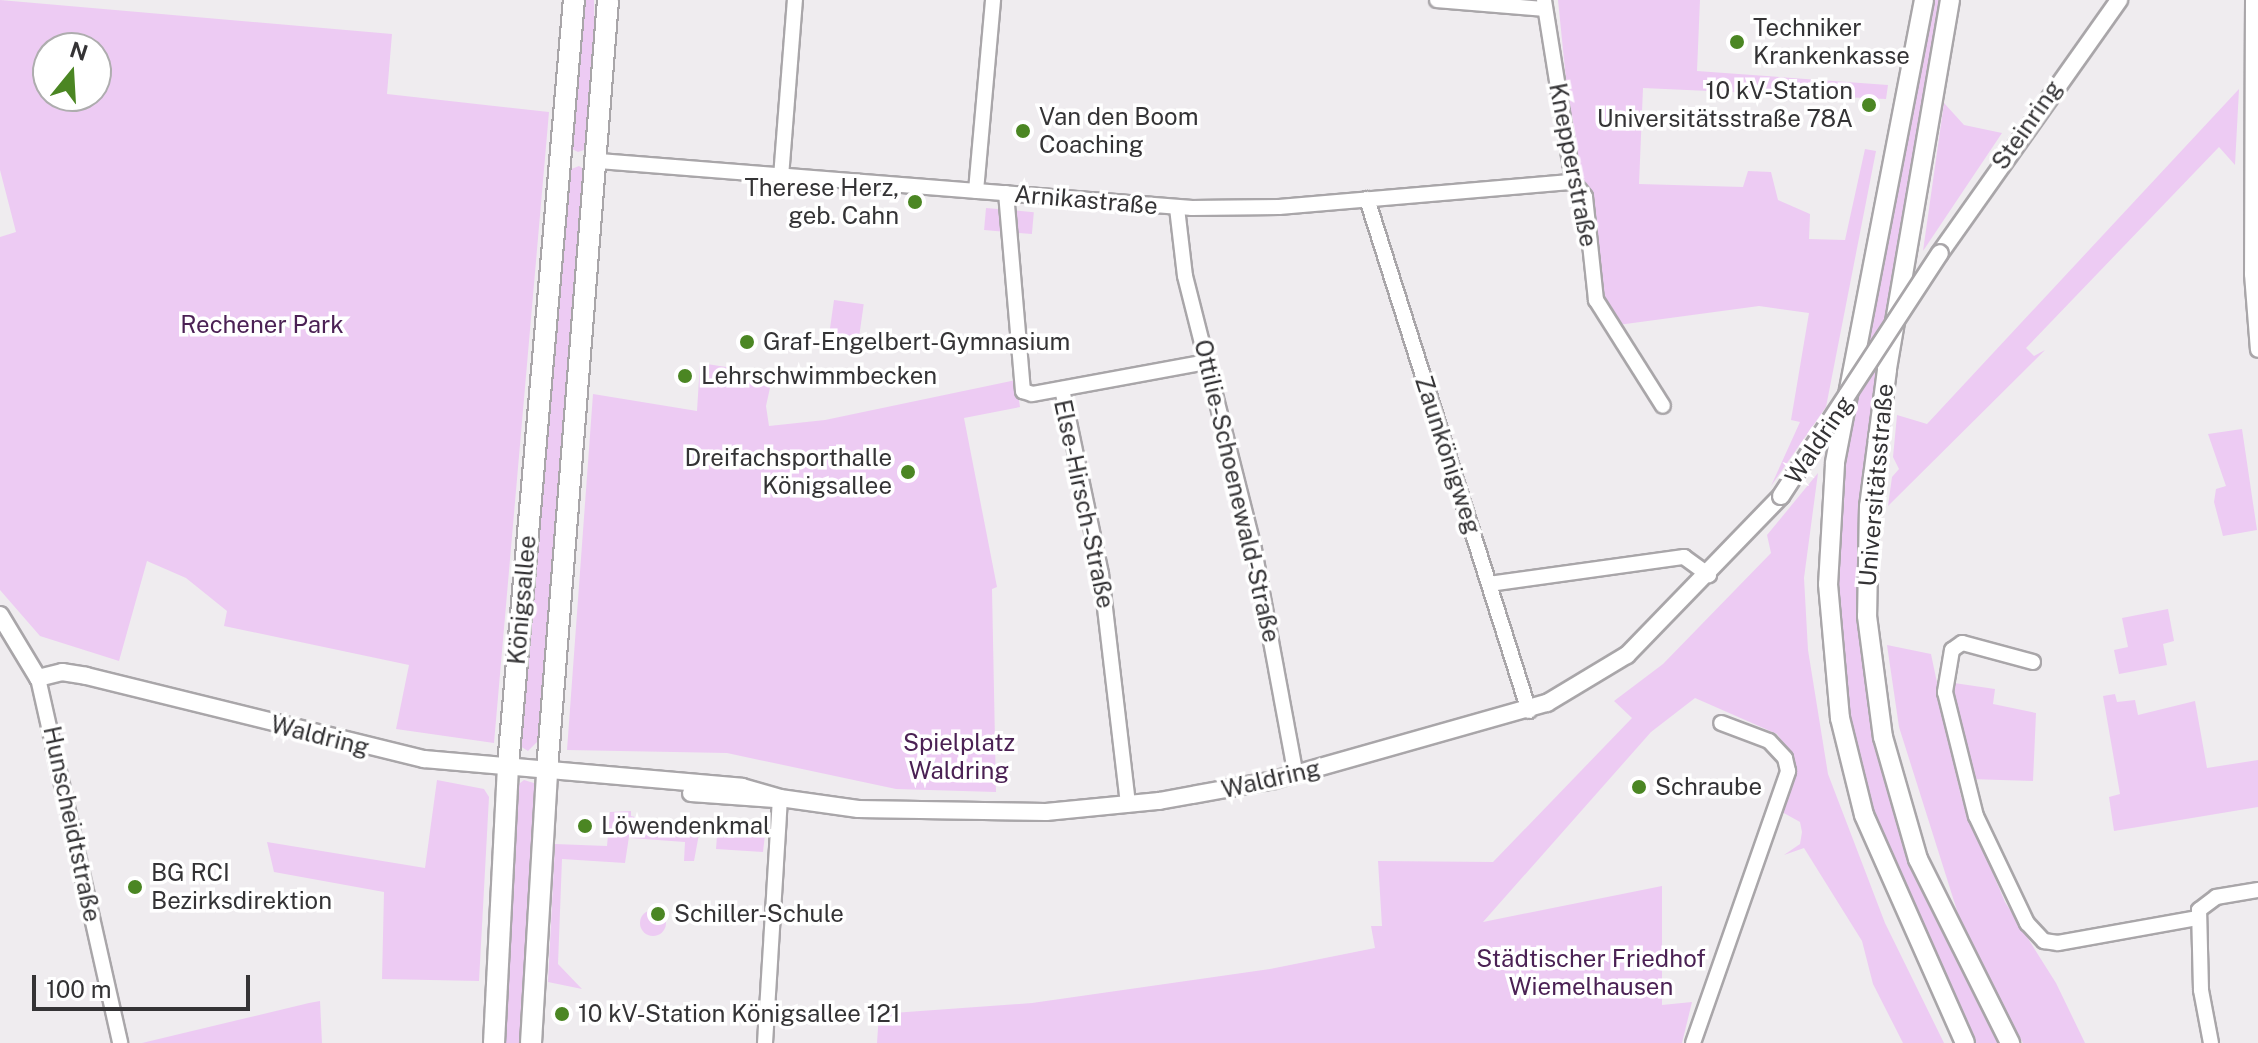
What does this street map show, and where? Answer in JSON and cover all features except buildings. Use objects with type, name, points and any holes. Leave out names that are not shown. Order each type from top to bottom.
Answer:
[{"type":"main road","name":"Königsallee","points":[[494,1043],[508,766],[574,0]]},
{"type":"main road","name":"Königsallee","points":[[531,1043],[547,770],[599,161],[608,0]]},
{"type":"main road","name":"Universitätsstraße","points":[[1924,0],[1835,464],[1828,584],[1840,718],[1864,815],[1908,923],[1965,1043]]},
{"type":"main road","name":"Universitätsstraße","points":[[1950,0],[1881,415],[1866,553],[1867,616],[1883,737],[1909,832],[1949,928],[2010,1043]]},
{"type":"main road","points":[[561,158],[599,161]]},
{"type":"street","points":[[781,177],[795,0]]},
{"type":"street","points":[[976,191],[993,0]]},
{"type":"street","points":[[1437,0],[1544,4]]},
{"type":"street","name":"Steinring","points":[[1940,253],[2119,0]]},
{"type":"street","points":[[2253,0],[2252,274],[2258,350]]},
{"type":"street","name":"Knepperstraße","points":[[1544,4],[1573,182],[1585,197],[1596,300],[1663,406]]},
{"type":"street","name":"Arnikastraße","points":[[599,161],[1177,208],[1367,199],[1573,182]]},
{"type":"street","name":"Else-Hirsch-Straße","points":[[1006,193],[1023,391],[1062,389],[1101,574],[1128,804]]},
{"type":"street","name":"Zaunkönigweg","points":[[1367,199],[1529,711]]},
{"type":"street","name":"Ottilie-Schoenewald-Straße","points":[[1177,208],[1185,276],[1253,544],[1296,775]]},
{"type":"street","name":"Waldring","points":[[38,678],[62,672],[86,676],[387,752],[607,777],[742,787],[780,798],[950,814],[1128,804],[1296,775],[1529,711],[1571,692],[1627,655],[1709,575],[1781,496],[1940,253]]},
{"type":"street","points":[[1062,389],[1207,362]]},
{"type":"street","points":[[1489,584],[1684,557],[1709,575]]},
{"type":"street","name":"Hunscheidtstraße","points":[[0,615],[38,678],[120,1043]]},
{"type":"street","points":[[2033,662],[1962,643],[1952,650],[1945,692],[1976,816],[2027,923],[2044,941],[2058,943],[2197,918]]},
{"type":"street","points":[[1693,1043],[1788,771],[1785,758],[1769,741],[1721,723]]},
{"type":"street","points":[[765,1043],[780,798]]},
{"type":"street","points":[[2211,1043],[2197,918],[2205,903],[2216,897],[2258,890]]},
{"type":"green space","name":"Rechener Park","points":[[0,0],[392,34],[387,94],[549,112],[494,743],[396,729],[409,665],[224,626],[227,611],[186,578],[147,561],[119,661],[40,636],[0,590],[0,237],[16,232],[0,170]]},
{"type":"green space","points":[[582,0],[594,0],[595,76],[587,149],[578,152],[570,148]]},
{"type":"green space","points":[[1558,0],[1700,0],[1697,71],[1888,85],[1886,99],[1643,88],[1639,184],[1743,187],[1748,171],[1771,172],[1778,200],[1810,214],[1809,239],[1845,240],[1865,149],[1876,151],[1826,407],[1771,486],[1800,422],[1791,420],[1809,313],[1759,306],[1618,325],[1604,305],[1587,196],[1574,159]]},
{"type":"green space","points":[[1933,0],[1942,0],[1864,472],[1857,600],[1869,710],[1898,825],[1921,887],[2000,1043],[1974,1043],[1869,806],[1850,726],[1836,594],[1839,514],[1851,425]]},
{"type":"green space","points":[[2239,89],[2235,165],[2219,147],[2026,348],[2034,356],[2045,350],[1888,506],[1892,477],[1899,469],[1893,457],[1897,415],[1927,424]]},
{"type":"green space","points":[[1944,103],[1964,125],[2002,133],[1923,251]]},
{"type":"green space","points":[[579,166],[588,172],[539,740],[528,751],[520,746],[569,170]]},
{"type":"green space","points":[[986,208],[1034,212],[1032,234],[984,230]]},
{"type":"green space","points":[[834,300],[864,304],[859,337],[829,333]]},
{"type":"green space","name":"Spielplatz Waldring","points":[[700,363],[773,374],[766,406],[769,426],[825,420],[1016,380],[1020,407],[964,418],[997,587],[992,589],[996,792],[896,789],[727,753],[567,750],[593,394],[697,411]]},
{"type":"green space","points":[[2242,429],[2257,530],[2223,536],[2214,502],[2216,489],[2226,486],[2208,434]]},
{"type":"green space","name":"Städtischer Friedhof Wiemelhausen","points":[[1818,473],[1804,578],[1808,650],[1828,774],[1885,923],[1944,1043],[1903,1043],[1873,984],[1862,941],[1804,848],[1784,855],[1800,844],[1802,832],[1800,822],[1782,812],[1794,771],[1793,756],[1777,734],[1695,698],[1651,732],[1483,922],[1662,886],[1662,1005],[1692,1002],[1682,1043],[877,1043],[879,1014],[1032,1003],[1270,969],[1375,948],[1371,926],[1382,926],[1378,861],[1493,862],[1632,718],[1614,701],[1663,664],[1771,553],[1767,535]]},
{"type":"green space","points":[[2168,609],[2174,641],[2163,644],[2167,665],[2119,674],[2114,650],[2128,647],[2122,618]]},
{"type":"green space","points":[[1887,645],[1931,654],[1961,797],[2005,902],[2056,983],[2085,1043],[2023,1043],[1966,939],[1899,727]]},
{"type":"green space","points":[[1954,683],[1995,689],[1993,704],[2036,713],[2033,781],[1970,779],[1954,714]]},
{"type":"green space","points":[[2115,694],[2117,702],[2135,700],[2138,715],[2195,701],[2207,768],[2258,760],[2258,807],[2114,831],[2109,797],[2120,794],[2103,696]]},
{"type":"green space","points":[[437,780],[484,789],[489,797],[479,981],[382,979],[384,892],[274,872],[267,842],[425,868]]},
{"type":"green space","points":[[524,780],[537,784],[525,1043],[503,1043],[515,787]]},
{"type":"green space","points":[[631,811],[631,816],[699,834],[694,861],[684,861],[685,842],[630,838],[630,830],[625,863],[562,859],[558,964],[582,989],[548,982],[555,844],[607,846],[610,812]]},
{"type":"green space","points":[[766,826],[763,852],[716,849],[717,836]]},
{"type":"green space","points":[[653,910],[662,914],[666,923],[662,932],[653,936],[644,932],[640,923],[644,914]]},
{"type":"green space","points":[[320,1001],[322,1043],[142,1043],[309,1003]]},
{"type":"place","name":"Techniker Krankenkasse","points":[[1737,42]]},
{"type":"place","name":"10 kV-Station Universitätsstraße 78A","points":[[1869,105]]},
{"type":"place","name":"Van den Boom Coaching","points":[[1023,131]]},
{"type":"place","name":"Therese Herz, geb. Cahn","points":[[915,202]]},
{"type":"place","name":"Graf-Engelbert-Gymnasium","points":[[747,342]]},
{"type":"place","name":"Lehrschwimmbecken","points":[[685,376]]},
{"type":"place","name":"Dreifachsporthalle Königsallee","points":[[908,472]]},
{"type":"place","name":"Schraube","points":[[1639,787]]},
{"type":"place","name":"Löwendenkmal","points":[[585,826]]},
{"type":"place","name":"BG RCI Bezirksdirektion","points":[[135,887]]},
{"type":"place","name":"Schiller-Schule","points":[[658,914]]},
{"type":"place","name":"10 kV-Station Königsallee 121","points":[[562,1014]]}]
